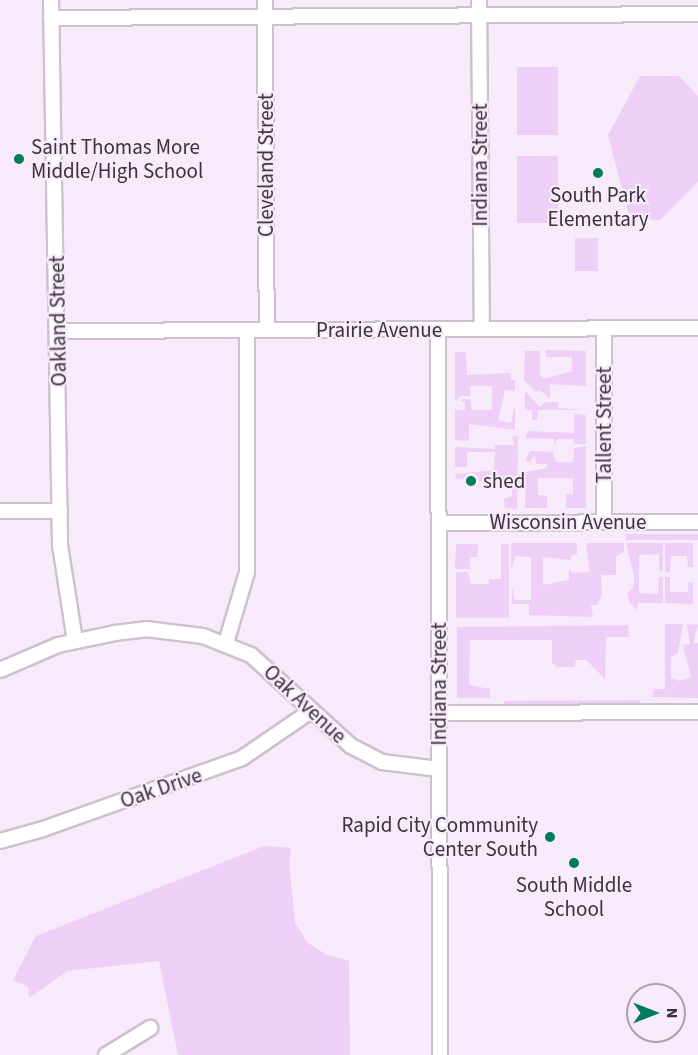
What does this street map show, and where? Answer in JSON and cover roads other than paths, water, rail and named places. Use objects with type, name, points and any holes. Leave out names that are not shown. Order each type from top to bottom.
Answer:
[{"type":"street","name":"Oakland Street","points":[[51,0],[59,331],[60,511],[63,580],[75,641]]},
{"type":"street","name":"Cleveland Street","points":[[265,0],[267,330]]},
{"type":"street","name":"Indiana Street","points":[[479,0],[482,329]]},
{"type":"street","points":[[51,18],[479,15],[682,7],[698,14]]},
{"type":"street","name":"Prairie Avenue","points":[[59,331],[698,328]]},
{"type":"street","name":"Indiana Street","points":[[438,329],[440,1055]]},
{"type":"street","name":"Tallent Street","points":[[603,522],[604,329]]},
{"type":"street","points":[[226,643],[247,572],[247,330]]},
{"type":"street","points":[[0,511],[60,511]]},
{"type":"street","name":"Wisconsin Avenue","points":[[438,523],[698,522]]},
{"type":"street","name":"Oak Avenue","points":[[0,670],[33,653],[75,641],[146,629],[203,636],[226,643],[251,655],[278,675],[339,738],[382,762],[439,769]]},
{"type":"street","name":"Oak Drive","points":[[0,841],[43,829],[242,758],[311,711]]},
{"type":"street","points":[[439,713],[698,712]]},
{"type":"street","points":[[106,1055],[150,1028]]},
{"type":"place","name":"Saint Thomas More Middle/High School","points":[[19,159]]},
{"type":"place","name":"South Park Elementary","points":[[598,173]]},
{"type":"place","name":"shed","points":[[471,481]]},
{"type":"place","name":"Rapid City Community Center South","points":[[550,837]]},
{"type":"place","name":"South Middle School","points":[[574,863]]}]
